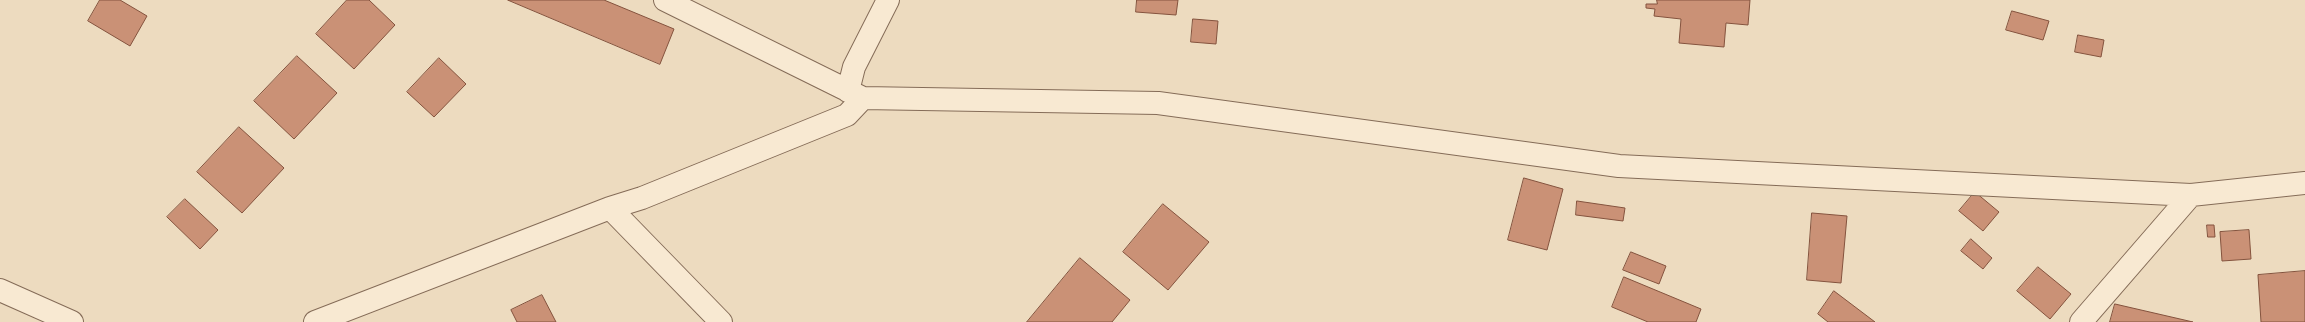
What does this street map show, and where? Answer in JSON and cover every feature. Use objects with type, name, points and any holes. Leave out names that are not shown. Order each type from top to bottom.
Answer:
[{"type":"street","points":[[665,0],[856,95],[1158,103],[1620,166],[2191,195],[2305,183]]},
{"type":"street","points":[[315,322],[610,208],[642,198],[847,115],[856,95],[854,67],[888,0]]},
{"type":"street","points":[[2081,322],[2191,195]]},
{"type":"street","points":[[610,208],[721,322]]},
{"type":"street","points":[[0,290],[72,322]]},
{"type":"building","points":[[100,0],[120,0],[147,16],[130,46],[88,21]]},
{"type":"building","points":[[347,0],[369,0],[395,25],[354,69],[316,34]]},
{"type":"building","points":[[508,0],[604,0],[674,29],[660,64]]},
{"type":"building","points":[[1137,0],[1178,0],[1176,15],[1136,12]]},
{"type":"building","points":[[1657,0],[1750,0],[1748,25],[1726,23],[1724,47],[1679,43],[1681,19],[1654,16],[1655,9],[1646,8],[1646,4],[1657,4]]},
{"type":"building","points":[[2012,11],[2049,21],[2043,40],[2006,30]]},
{"type":"building","points":[[1193,19],[1218,21],[1216,44],[1191,42]]},
{"type":"building","points":[[2078,35],[2104,40],[2101,57],[2075,52]]},
{"type":"building","points":[[297,56],[337,93],[294,139],[254,101]]},
{"type":"building","points":[[439,58],[466,84],[434,117],[407,92]]},
{"type":"building","points":[[239,127],[284,168],[242,213],[197,172]]},
{"type":"building","points":[[1524,178],[1563,189],[1547,250],[1508,240]]},
{"type":"building","points":[[1975,192],[1999,212],[1983,231],[1959,211]]},
{"type":"building","points":[[185,199],[218,230],[200,249],[167,217]]},
{"type":"building","points":[[1577,201],[1625,208],[1623,221],[1576,215]]},
{"type":"building","points":[[1163,204],[1209,242],[1168,290],[1123,252]]},
{"type":"building","points":[[1812,213],[1847,216],[1841,283],[1807,280]]},
{"type":"building","points":[[2207,225],[2214,225],[2215,237],[2208,237]]},
{"type":"building","points":[[2249,230],[2251,259],[2222,261],[2220,232]]},
{"type":"building","points":[[1971,239],[1992,258],[1983,269],[1961,251]]},
{"type":"building","points":[[1631,252],[1666,266],[1659,284],[1623,270]]},
{"type":"building","points":[[1080,258],[1130,300],[1112,322],[1027,322]]},
{"type":"building","points":[[2038,267],[2071,294],[2050,319],[2017,291]]},
{"type":"building","points":[[2305,271],[2305,322],[2261,322],[2258,275]]},
{"type":"building","points":[[1624,277],[1701,309],[1696,322],[1648,322],[1612,307]]},
{"type":"building","points":[[1834,291],[1875,322],[1828,322],[1818,314]]},
{"type":"building","points":[[542,295],[556,322],[517,322],[511,310]]},
{"type":"building","points":[[2115,304],[2193,322],[2110,322]]}]
